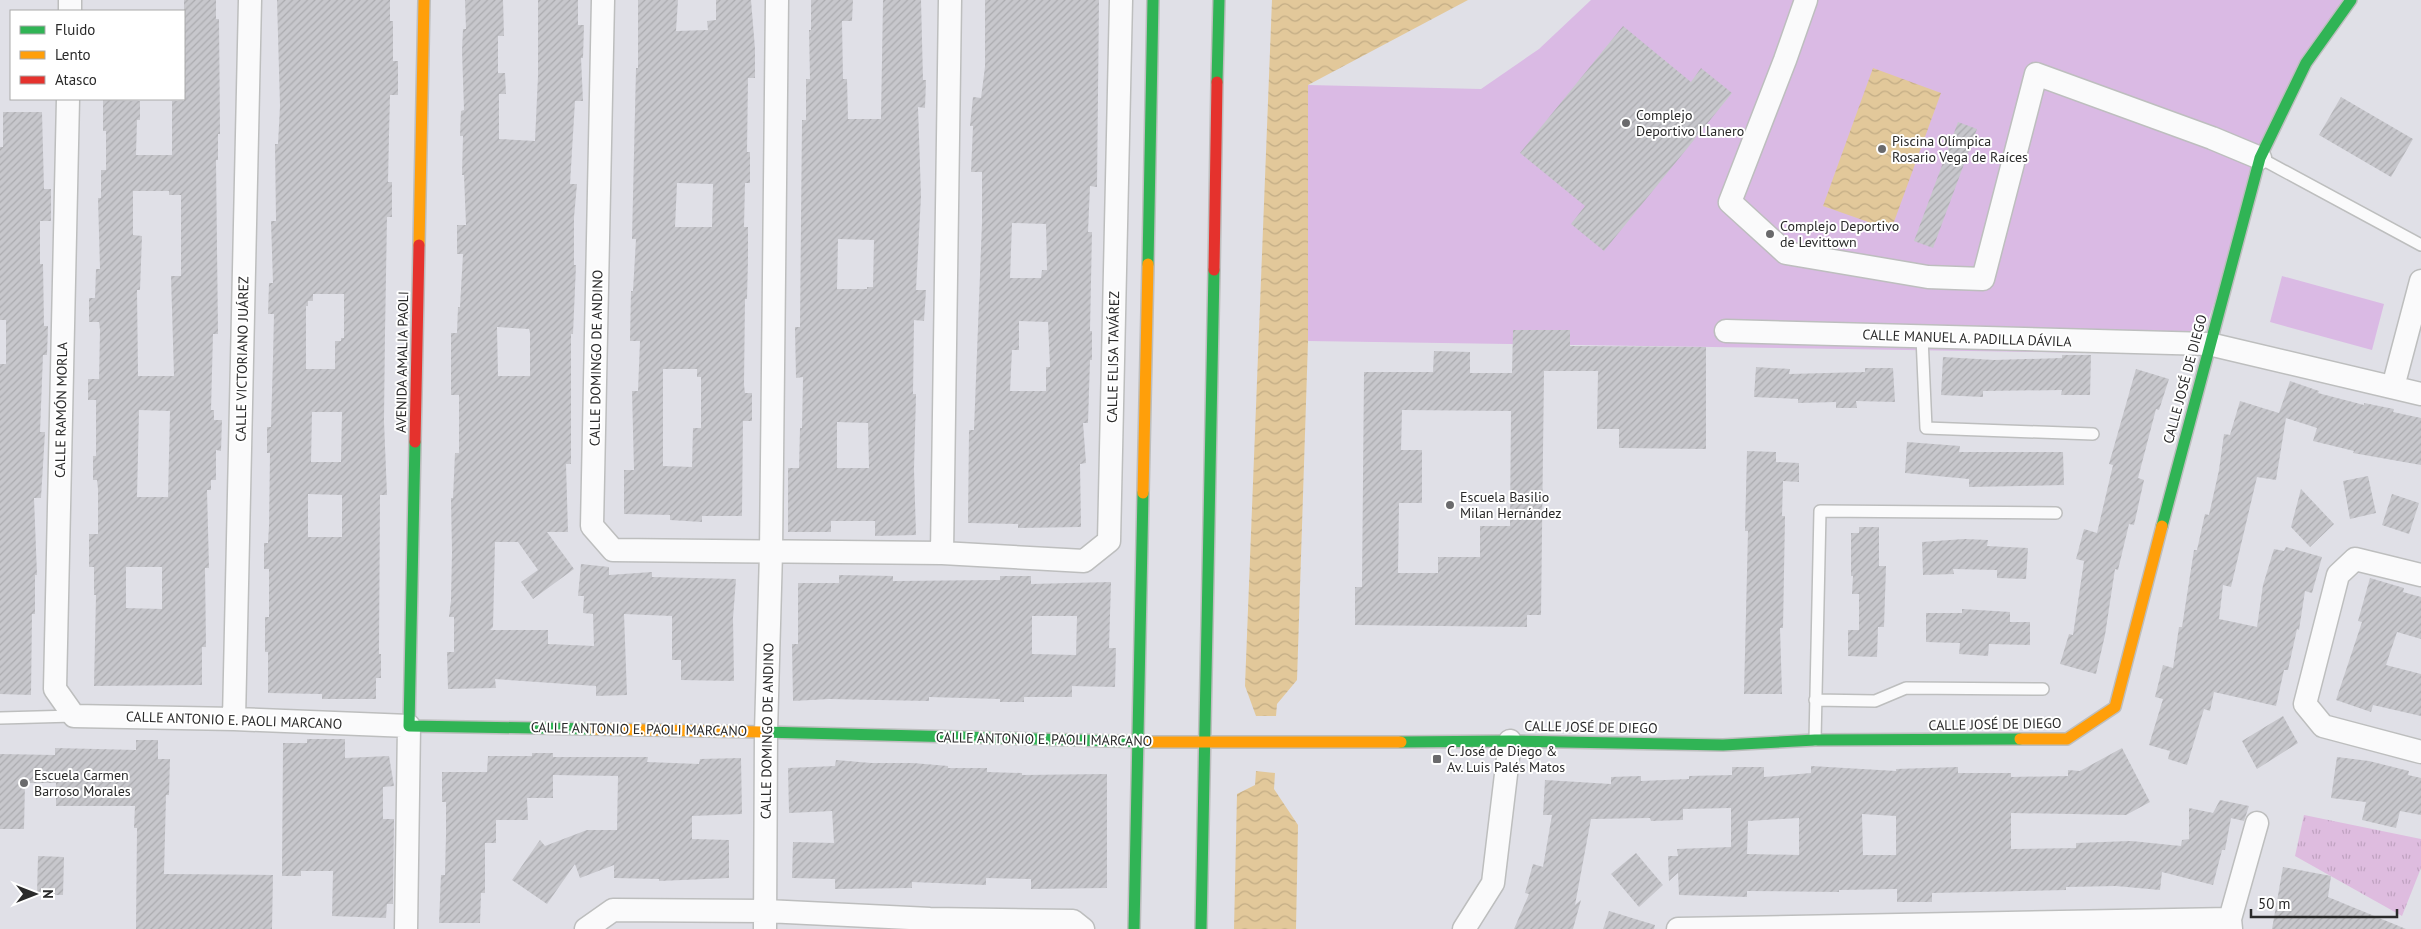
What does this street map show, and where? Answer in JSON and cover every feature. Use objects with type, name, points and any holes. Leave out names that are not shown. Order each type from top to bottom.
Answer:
[{"type":"street","name":"CALLE VICTORIANO JUÁREZ","points":[[234,719],[250,0]]},
{"type":"street","name":"AVENIDA AMALIA PAOLI","points":[[409,726],[424,0]]},
{"type":"street","name":"CALLE DOMINGO DE ANDINO","points":[[603,0],[592,526],[613,550],[771,552]]},
{"type":"street","name":"CALLE DOMINGO DE ANDINO","points":[[766,920],[766,732],[771,552],[777,0]]},
{"type":"street","points":[[942,553],[950,0]]},
{"type":"street","name":"CALLE ELISA TAVÁREZ","points":[[771,552],[942,553],[1084,561],[1109,542],[1121,0]]},
{"type":"street","points":[[1134,929],[1153,0]]},
{"type":"street","points":[[1201,929],[1219,0]]},
{"type":"street","points":[[1806,0],[1730,202],[1786,254],[1928,277],[1983,279],[2036,74],[2212,138],[2260,158]]},
{"type":"street","name":"CALLE JOSÉ DE DIEGO","points":[[1205,744],[1510,741],[1723,745],[1815,740],[2067,739],[2115,707],[2209,344],[2260,158],[2306,63],[2351,0]]},
{"type":"street","name":"CALLE RAMÓN MORLA","points":[[68,100],[55,689],[74,716]]},
{"type":"street","points":[[2393,387],[2421,281]]},
{"type":"street","name":"CALLE MANUEL A. PADILLA DÁVILA","points":[[1726,330],[2209,344],[2421,394]]},
{"type":"street","points":[[2421,575],[2355,559],[2338,575],[2304,704],[2323,726],[2421,752]]},
{"type":"street","name":"CALLE ANTONIO E. PAOLI MARCANO","points":[[74,716],[234,719],[409,726],[766,732],[1205,744]]},
{"type":"street","points":[[406,929],[409,726]]},
{"type":"street","points":[[1464,929],[1493,883],[1510,741]]},
{"type":"street","points":[[1678,929],[2230,924],[2257,823]]},
{"type":"street","points":[[586,929],[613,910],[766,920],[930,924],[1073,921],[1083,929]]},
{"type":"lane","points":[[2260,158],[2421,245]]},
{"type":"lane","points":[[1922,337],[1926,428],[2093,434]]},
{"type":"lane","points":[[1815,740],[1820,512],[2056,513]]},
{"type":"lane","points":[[1815,700],[1875,701],[1906,688],[2043,689]]},
{"type":"lane","points":[[0,718],[74,716]]},
{"type":"green space","points":[[2304,815],[2421,839],[2421,868],[2402,916],[2295,856]]},
{"type":"shaded area","name":"Complejo Deportivo de Levittown","points":[[1591,0],[2345,0],[2301,61],[2206,326],[2184,350],[2172,354],[1308,341],[1308,85],[1481,89],[1539,49]]},
{"type":"shaded area","points":[[2282,276],[2384,304],[2372,350],[2270,322]]},
{"type":"water","points":[[1272,0],[1468,0],[1308,85],[1308,341],[1297,680],[1277,704],[1276,716],[1256,716],[1245,686]]},
{"type":"water","name":"Piscina Olímpica Rosario Vega de Raíces","points":[[1873,68],[1941,93],[1891,230],[1823,206]]},
{"type":"water","points":[[1256,771],[1275,773],[1274,789],[1298,825],[1296,929],[1234,929],[1237,794],[1255,785]]},
{"type":"building","points":[[184,0],[216,0],[216,19],[219,19],[220,134],[218,134],[218,160],[216,160],[218,334],[213,334],[211,410],[214,410],[214,420],[222,420],[221,451],[216,450],[216,480],[211,480],[211,490],[207,490],[209,568],[205,568],[206,647],[202,647],[202,685],[94,686],[96,595],[94,595],[94,567],[89,567],[89,534],[98,534],[98,489],[97,480],[93,480],[93,456],[96,456],[96,400],[88,400],[88,379],[99,379],[100,330],[99,322],[89,322],[89,298],[95,298],[96,269],[100,269],[98,198],[101,198],[101,170],[106,170],[106,131],[103,131],[103,100],[140,101],[140,120],[137,120],[136,155],[172,155],[172,101],[185,100]],"holes":[[[133,191],[169,191],[169,195],[181,195],[181,276],[171,276],[174,376],[138,376],[137,290],[140,290],[142,236],[133,235]],[[139,410],[170,411],[168,497],[137,497]],[[126,567],[162,567],[162,609],[126,608]]]},
{"type":"building","points":[[277,0],[390,0],[390,21],[393,21],[393,61],[398,61],[398,95],[390,95],[388,182],[392,182],[392,217],[387,217],[384,421],[387,495],[380,495],[379,654],[381,654],[381,678],[376,678],[376,699],[322,699],[322,694],[268,693],[268,652],[265,652],[265,617],[269,617],[269,569],[264,569],[264,543],[268,543],[269,526],[270,453],[267,453],[267,427],[271,427],[274,314],[268,314],[269,283],[273,283],[271,221],[276,221],[275,144],[278,144],[280,106]],"holes":[[[313,294],[344,294],[344,338],[341,338],[341,341],[335,341],[335,369],[306,369],[306,306],[308,306],[308,301],[313,301]],[[312,412],[342,412],[341,462],[311,462]],[[308,494],[342,495],[342,537],[308,537]]]},
{"type":"building","points":[[465,0],[503,0],[504,36],[498,36],[498,73],[505,73],[506,94],[499,94],[499,139],[535,141],[538,76],[538,0],[578,0],[578,25],[584,25],[583,58],[581,58],[583,101],[575,101],[570,184],[577,184],[574,217],[574,265],[576,265],[573,334],[571,334],[571,464],[566,464],[568,532],[547,532],[574,569],[533,599],[521,582],[538,570],[518,542],[495,542],[493,627],[490,630],[548,630],[548,644],[594,646],[593,614],[583,613],[584,596],[578,596],[581,564],[609,567],[609,575],[652,572],[652,577],[736,579],[733,618],[734,681],[681,680],[681,660],[672,660],[672,616],[624,614],[627,695],[596,696],[596,686],[495,679],[496,688],[448,689],[447,652],[454,652],[454,617],[449,617],[452,552],[451,498],[453,498],[455,453],[459,453],[459,395],[451,395],[451,333],[457,333],[463,254],[457,254],[457,225],[466,225],[464,175],[462,175],[463,136],[460,136],[461,111],[464,110],[463,29],[466,29]],"holes":[[[497,327],[529,329],[530,376],[498,376]]]},
{"type":"building","points":[[638,0],[678,0],[676,31],[708,30],[707,21],[716,20],[716,0],[751,0],[755,78],[748,78],[747,152],[750,152],[750,183],[745,183],[744,227],[748,227],[748,259],[747,299],[745,299],[744,385],[745,393],[752,393],[752,421],[743,421],[742,516],[702,516],[702,522],[670,520],[670,515],[624,514],[624,470],[634,470],[632,391],[638,391],[640,341],[630,341],[631,291],[633,291],[636,239],[632,239],[636,68],[638,68]],"holes":[[[677,183],[713,184],[712,227],[675,227]],[[663,369],[697,369],[697,377],[701,377],[701,428],[693,428],[692,467],[663,466]]]},
{"type":"building","points":[[811,0],[853,0],[852,21],[842,21],[843,79],[847,79],[848,119],[881,119],[883,0],[921,0],[923,80],[926,80],[925,108],[918,107],[921,196],[916,290],[926,290],[924,321],[914,320],[913,394],[916,394],[914,469],[916,535],[875,536],[875,521],[831,521],[831,532],[788,532],[788,468],[799,468],[800,428],[802,428],[803,377],[796,378],[795,327],[800,327],[802,120],[806,120],[806,79],[810,79],[809,30],[811,30]],"holes":[[[838,239],[874,240],[873,287],[867,287],[867,289],[837,289]],[[837,422],[868,423],[869,468],[837,468]]]},
{"type":"building","points":[[985,0],[1099,0],[1097,187],[1090,186],[1088,232],[1092,232],[1090,331],[1092,331],[1092,360],[1090,360],[1088,423],[1083,423],[1086,463],[1080,464],[1081,527],[1018,528],[1018,524],[968,523],[969,430],[974,430],[982,223],[982,172],[971,172],[973,126],[970,126],[973,97],[981,98],[985,67]],"holes":[[[1012,223],[1046,224],[1047,270],[1042,270],[1041,278],[1010,278]],[[1019,321],[1048,322],[1050,367],[1046,367],[1046,391],[1010,391],[1012,350],[1019,350]]]},
{"type":"building","name":"Complejo Deportivo Llanero","points":[[1623,26],[1691,82],[1701,68],[1732,93],[1604,251],[1571,224],[1585,206],[1520,153]]},
{"type":"building","points":[[2341,97],[2413,139],[2391,177],[2319,135]]},
{"type":"building","points":[[3,112],[42,112],[44,189],[51,189],[51,221],[40,221],[40,264],[43,264],[44,326],[48,326],[47,355],[43,355],[40,432],[45,432],[41,498],[34,498],[37,575],[35,575],[35,614],[32,614],[31,695],[0,694],[0,364],[6,364],[6,320],[0,320],[0,147],[3,147]]},
{"type":"building","points":[[1958,122],[1977,129],[1933,248],[1914,241]]},
{"type":"building","points":[[1513,330],[1570,330],[1570,346],[1706,347],[1706,449],[1619,448],[1619,429],[1597,429],[1598,371],[1544,371],[1541,615],[1527,615],[1527,627],[1355,625],[1355,587],[1362,587],[1364,372],[1433,372],[1434,351],[1470,352],[1470,373],[1512,373]],"holes":[[[1402,410],[1511,411],[1510,526],[1480,526],[1480,557],[1438,557],[1438,573],[1398,573],[1399,503],[1422,503],[1422,450],[1401,450]]]},
{"type":"building","points":[[2062,355],[2091,355],[2090,395],[2061,395],[2062,390],[1983,391],[1983,397],[1941,395],[1943,357],[1994,360],[2062,358]]},
{"type":"building","points":[[1756,367],[1790,369],[1789,374],[1865,372],[1865,368],[1893,368],[1895,402],[1856,401],[1857,408],[1836,408],[1836,402],[1798,403],[1798,399],[1754,397]]},
{"type":"building","points":[[2136,369],[2169,379],[2159,410],[2156,409],[2138,478],[2144,480],[2134,525],[2129,524],[2118,570],[2115,569],[2105,635],[2096,674],[2060,664],[2069,634],[2073,635],[2084,561],[2076,559],[2084,529],[2097,533],[2113,465],[2109,464]]},
{"type":"building","points":[[2290,381],[2319,391],[2318,393],[2364,405],[2364,403],[2394,409],[2393,412],[2421,418],[2421,465],[2353,453],[2354,451],[2313,441],[2317,428],[2286,418],[2276,480],[2257,477],[2231,587],[2223,585],[2219,619],[2257,627],[2263,585],[2274,549],[2284,551],[2286,547],[2322,557],[2312,593],[2305,591],[2299,630],[2297,629],[2288,670],[2284,670],[2276,706],[2214,692],[2210,711],[2204,709],[2187,765],[2168,759],[2170,751],[2149,745],[2163,699],[2155,697],[2163,665],[2173,668],[2179,627],[2182,627],[2194,550],[2197,550],[2205,514],[2209,515],[2219,470],[2224,434],[2230,435],[2240,401],[2279,413]]},
{"type":"building","points":[[1907,442],[1960,446],[1959,452],[2063,452],[2064,485],[1969,487],[1969,479],[1905,473]]},
{"type":"building","points":[[1747,451],[1776,452],[1776,462],[1799,463],[1799,482],[1783,481],[1782,516],[1785,516],[1783,628],[1780,628],[1782,694],[1744,694],[1748,531],[1745,531]]},
{"type":"building","points":[[2368,476],[2376,513],[2350,519],[2343,481]]},
{"type":"building","points":[[2301,489],[2334,524],[2310,547],[2291,527]]},
{"type":"building","points":[[2392,494],[2419,503],[2409,534],[2382,525]]},
{"type":"building","points":[[1859,527],[1879,527],[1879,566],[1886,566],[1884,627],[1878,627],[1877,657],[1848,656],[1848,630],[1859,630],[1859,594],[1852,594],[1851,533],[1859,533]]},
{"type":"building","points":[[1964,539],[1988,540],[1987,546],[2028,548],[2026,579],[1997,578],[1997,570],[1953,569],[1954,574],[1923,575],[1922,542]]},
{"type":"building","points":[[839,575],[893,576],[893,581],[1000,580],[1000,576],[1031,576],[1031,584],[1111,582],[1109,648],[1116,648],[1115,687],[1072,686],[1072,697],[1024,697],[1024,702],[1000,702],[1000,699],[929,697],[929,701],[829,699],[793,701],[792,644],[798,644],[798,583],[839,583]],"holes":[[[1032,616],[1077,616],[1076,655],[1032,654]]]},
{"type":"building","points":[[2370,578],[2404,588],[2403,592],[2421,597],[2421,639],[2397,632],[2386,665],[2421,674],[2421,716],[2373,705],[2371,712],[2336,700],[2362,622],[2358,621]]},
{"type":"building","points":[[1962,609],[2010,612],[2010,622],[2030,622],[2030,645],[1989,644],[1988,656],[1959,654],[1960,643],[1926,642],[1926,613],[1962,613]]},
{"type":"building","points":[[2283,716],[2298,743],[2257,769],[2242,741]]},
{"type":"building","points":[[307,739],[345,739],[345,758],[389,756],[394,786],[383,787],[383,819],[394,819],[393,904],[387,904],[386,918],[332,916],[333,871],[301,871],[301,876],[282,876],[283,743],[307,743]]},
{"type":"building","points":[[136,740],[158,740],[158,759],[170,759],[169,795],[166,795],[164,874],[273,875],[272,929],[136,929],[137,828],[134,828],[135,806],[56,806],[56,783],[25,783],[24,829],[0,829],[0,754],[55,755],[55,748],[136,750]]},
{"type":"building","points":[[2122,748],[2150,802],[2126,815],[2011,813],[2011,849],[2076,848],[2076,843],[2131,841],[2181,846],[2182,840],[2189,839],[2189,808],[2213,813],[2220,800],[2249,806],[2244,821],[2231,818],[2225,850],[2222,850],[2213,885],[2162,872],[2160,890],[2116,886],[2066,887],[2066,890],[1932,893],[1932,902],[1897,902],[1897,889],[1839,890],[1839,892],[1747,891],[1747,897],[1679,895],[1678,873],[1669,881],[1668,856],[1678,856],[1677,849],[1731,847],[1731,808],[1683,809],[1683,820],[1651,821],[1650,818],[1591,819],[1575,905],[1581,900],[1573,929],[1514,929],[1529,894],[1525,893],[1533,864],[1543,867],[1552,815],[1543,815],[1545,780],[1611,784],[1611,777],[1641,776],[1641,781],[1689,779],[1689,776],[1732,775],[1732,767],[1764,767],[1764,777],[1811,773],[1811,766],[1896,771],[1896,769],[1958,767],[1958,773],[2011,773],[2011,777],[2068,776],[2068,770],[2080,771]],"holes":[[[1862,814],[1896,816],[1896,855],[1863,855]],[[1799,818],[1799,855],[1747,854],[1748,821]]]},
{"type":"building","points":[[532,753],[553,753],[553,757],[648,757],[647,762],[699,764],[700,759],[741,758],[742,814],[692,816],[692,839],[729,840],[729,878],[659,881],[659,879],[614,878],[614,865],[580,878],[575,864],[547,904],[512,880],[540,840],[545,846],[587,830],[617,830],[618,776],[553,775],[553,798],[527,798],[528,820],[496,820],[496,843],[485,843],[485,893],[481,893],[480,923],[439,923],[441,875],[445,875],[446,835],[446,802],[442,802],[442,772],[487,772],[488,756],[532,756]]},
{"type":"building","points":[[2337,757],[2369,761],[2409,771],[2408,775],[2421,778],[2421,815],[2400,811],[2396,828],[2362,820],[2366,802],[2331,798]]},
{"type":"building","points":[[836,760],[871,763],[913,763],[948,766],[948,768],[987,768],[987,772],[1022,773],[1022,775],[1107,774],[1107,888],[1031,889],[1031,879],[986,878],[986,885],[912,882],[912,888],[835,889],[835,879],[792,878],[793,842],[834,843],[832,811],[789,813],[788,768],[835,766]]},
{"type":"building","points":[[1636,853],[1663,885],[1639,907],[1611,874]]},
{"type":"building","points":[[38,856],[64,857],[63,895],[37,895]]},
{"type":"building","points":[[2283,867],[2331,876],[2328,897],[2406,929],[2272,929]]},
{"type":"building","points":[[1609,911],[1655,925],[1654,929],[1603,929]]},
{"type":"traffic: fast","points":[[1148,264],[1153,0]]},
{"type":"traffic: fast","points":[[1217,82],[1219,0]]},
{"type":"traffic: fast","points":[[2162,526],[2260,158],[2306,63],[2351,0]]},
{"type":"traffic: fast","points":[[1201,929],[1214,270]]},
{"type":"traffic: fast","points":[[415,442],[409,726],[593,729]]},
{"type":"traffic: fast","points":[[1134,929],[1143,493]]},
{"type":"traffic: fast","points":[[763,732],[1151,742]]},
{"type":"traffic: fast","points":[[1401,742],[1510,741],[1723,745],[1815,740],[2020,739]]},
{"type":"traffic: slow","points":[[419,245],[424,0]]},
{"type":"traffic: slow","points":[[1143,493],[1148,264]]},
{"type":"traffic: slow","points":[[2020,739],[2067,739],[2115,707],[2162,526]]},
{"type":"traffic: slow","points":[[593,729],[763,732]]},
{"type":"traffic: slow","points":[[1151,742],[1401,742]]},
{"type":"traffic: jam","points":[[1214,270],[1217,82]]},
{"type":"traffic: jam","points":[[415,442],[419,245]]},
{"type":"place","name":"Complejo Deportivo Llanero","points":[[1626,123]]},
{"type":"place","name":"Piscina Olímpica Rosario Vega de Raíces","points":[[1882,149]]},
{"type":"place","name":"Complejo Deportivo de Levittown","points":[[1770,234]]},
{"type":"place","name":"Escuela Basilio Milan Hernández","points":[[1450,505]]},
{"type":"place","name":"C. José de Diego & Av. Luis Palés Matos","points":[[1437,759]]},
{"type":"place","name":"Escuela Carmen Barroso Morales","points":[[24,783]]}]
